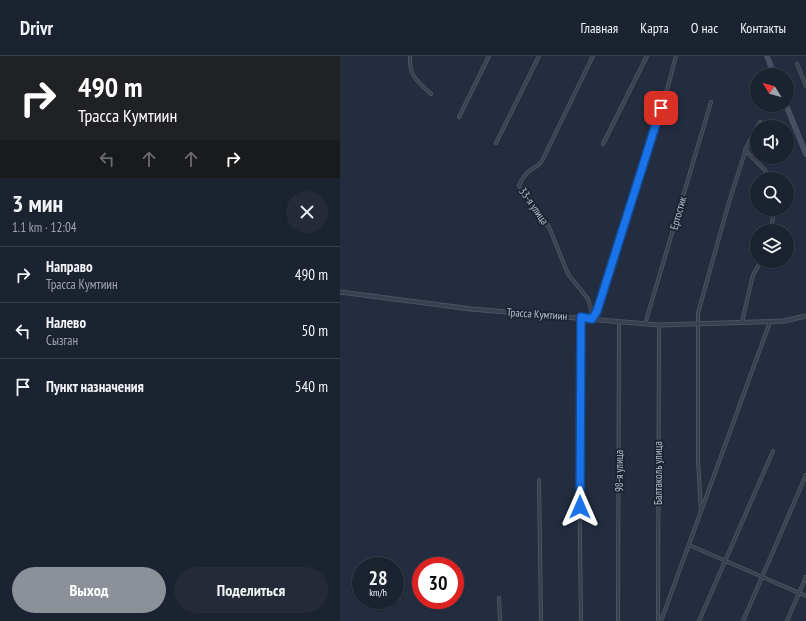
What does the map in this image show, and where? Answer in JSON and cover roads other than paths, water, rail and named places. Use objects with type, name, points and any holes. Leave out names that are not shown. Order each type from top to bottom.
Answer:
[{"type":"main road","points":[[767,56],[771,68]]},
{"type":"main road","points":[[789,112],[806,154]]},
{"type":"street","points":[[410,56],[409,67],[413,77],[431,94]]},
{"type":"street","points":[[459,117],[489,56]]},
{"type":"street","points":[[496,144],[539,56]]},
{"type":"street","name":"33-я улица","points":[[592,319],[588,299],[568,274],[549,227],[519,186],[521,181],[532,169],[537,167],[542,161],[593,56]]},
{"type":"street","points":[[603,144],[648,56]]},
{"type":"street","points":[[592,319],[600,302],[668,86],[676,56]]},
{"type":"street","points":[[797,64],[806,86]]},
{"type":"street","name":"Ертостик","points":[[645,324],[711,102]]},
{"type":"street","points":[[701,511],[698,460],[698,323],[700,306],[729,202],[745,150],[750,140]]},
{"type":"street","points":[[745,150],[766,172]]},
{"type":"street","points":[[742,323],[753,275],[757,268]]},
{"type":"street","name":"Трасса Кумтиин","points":[[340,292],[471,309],[581,317],[659,325],[770,322],[784,321],[806,316]]},
{"type":"street","points":[[581,317],[579,460],[581,621]]},
{"type":"street","name":"98-я улица","points":[[618,621],[619,322]]},
{"type":"street","points":[[661,621],[770,322]]},
{"type":"street","name":"Балтаколь улица","points":[[658,621],[659,325]]},
{"type":"street","points":[[700,621],[772,451]]},
{"type":"street","points":[[743,621],[806,475]]},
{"type":"street","points":[[539,480],[542,621]]},
{"type":"street","points":[[689,545],[806,596]]},
{"type":"street","points":[[787,621],[806,577]]},
{"type":"street","points":[[499,598],[500,621]]}]
